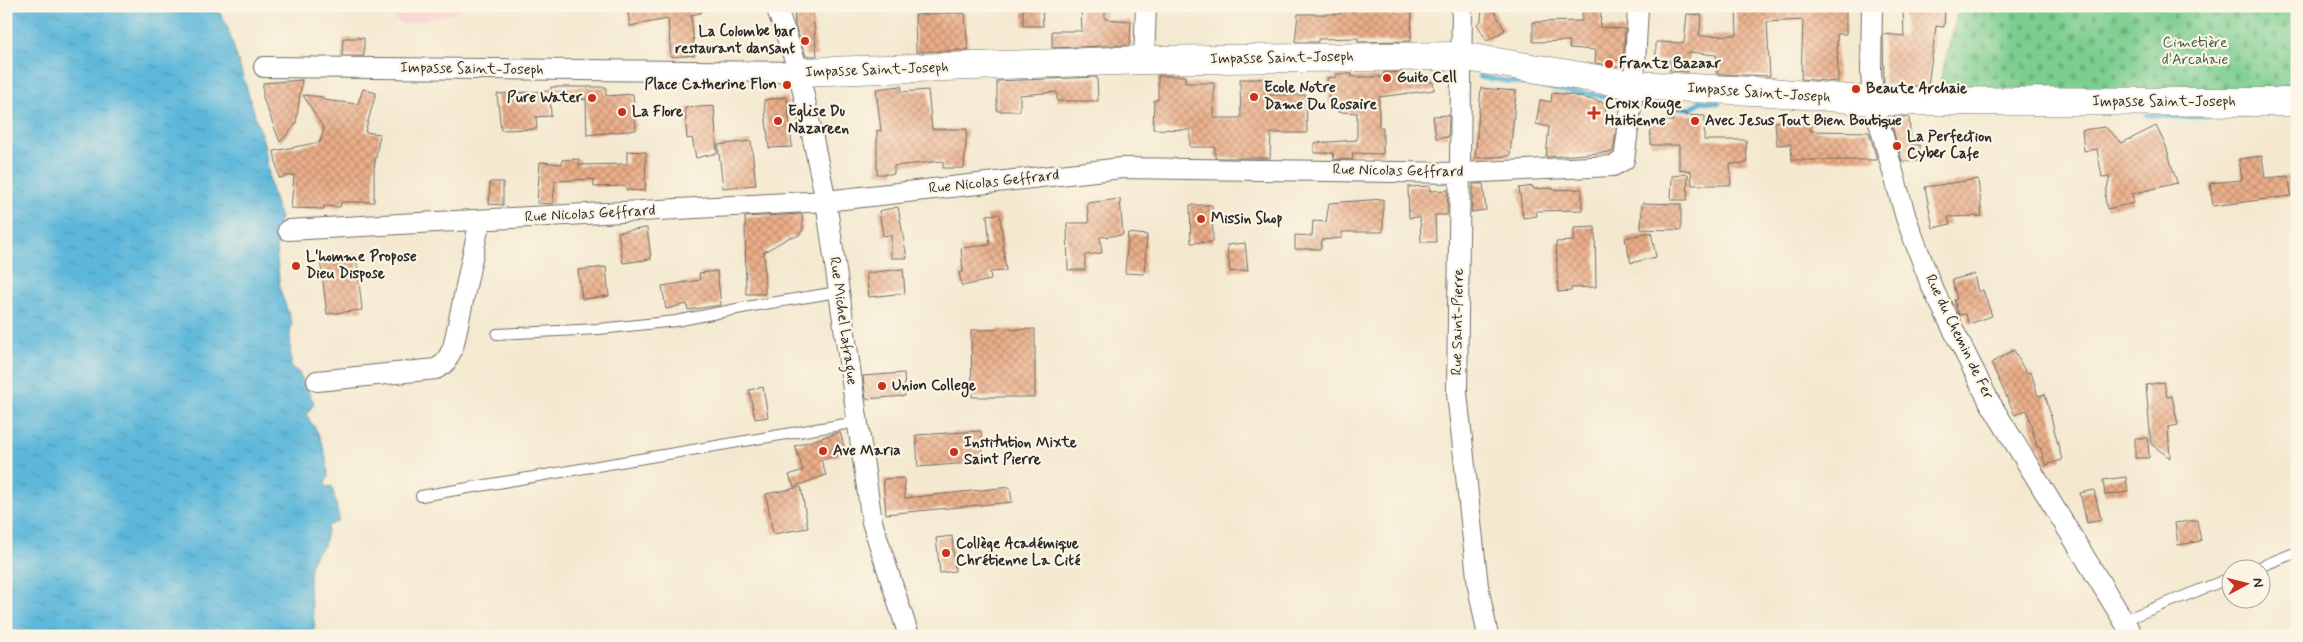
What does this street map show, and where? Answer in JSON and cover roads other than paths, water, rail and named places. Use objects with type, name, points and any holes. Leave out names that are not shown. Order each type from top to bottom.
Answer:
[{"type":"street","name":"Rue Michel Lafrague","points":[[776,6],[799,72],[826,201],[872,522],[909,636]]},
{"type":"street","points":[[1144,60],[1146,6]]},
{"type":"street","name":"Rue Saint-Pierre","points":[[1462,6],[1457,393],[1478,586],[1488,636]]},
{"type":"street","points":[[1634,85],[1638,6]]},
{"type":"street","name":"Rue du Chemin de Fer","points":[[1872,6],[1871,71],[1873,101],[1906,218],[1931,285],[1989,401],[2129,628]]},
{"type":"street","name":"Impasse Saint-Joseph","points":[[264,67],[799,72],[1144,60],[1460,56],[1634,85],[1771,92],[1873,101],[2297,102]]},
{"type":"street","name":"Rue Nicolas Geffrard","points":[[288,230],[826,201],[1122,168],[1459,173],[1620,164],[1624,160],[1634,85]]},
{"type":"street","points":[[316,381],[436,369],[445,363],[453,348],[480,220]]},
{"type":"lane","points":[[497,334],[599,329],[676,321],[838,292]]},
{"type":"lane","points":[[422,496],[857,422]]},
{"type":"lane","points":[[2270,563],[2297,552]]},
{"type":"lane","points":[[2129,628],[2220,583]]},
{"type":"water","points":[[6,6],[216,6],[227,26],[265,147],[271,189],[280,217],[276,249],[280,290],[292,323],[290,334],[291,367],[299,373],[314,403],[307,414],[324,448],[328,472],[328,478],[325,482],[326,487],[332,486],[339,518],[337,522],[328,526],[324,546],[316,553],[310,566],[309,588],[315,628],[311,632],[311,636],[6,636]]},
{"type":"waterway","points":[[1480,77],[1628,100]]},
{"type":"waterway","points":[[1636,102],[1691,109],[1701,101],[1719,103]]},
{"type":"waterway","points":[[2147,115],[2184,117],[2248,115]]},
{"type":"place","name":"La Colombe bar restaurant dansant","points":[[805,41]]},
{"type":"place","name":"Frantz Bazaar","points":[[1609,64]]},
{"type":"place","name":"Guito Cell","points":[[1387,78]]},
{"type":"place","name":"Place Catherine Flon","points":[[787,85]]},
{"type":"place","name":"Beaute Archaie","points":[[1856,89]]},
{"type":"place","name":"Ecole Notre Dame Du Rosaire","points":[[1254,97]]},
{"type":"place","name":"Pure Water","points":[[592,98]]},
{"type":"place","name":"La Flore","points":[[622,112]]},
{"type":"place","name":"Croix Rouge Haitienne","points":[[1594,113]]},
{"type":"place","name":"Eglise Du Nazareen","points":[[778,121]]},
{"type":"place","name":"Avec Jesus Tout Bien Boutique","points":[[1695,121]]},
{"type":"place","name":"La Perfection Cyber Cafe","points":[[1897,146]]},
{"type":"place","name":"Missin Shop","points":[[1201,219]]},
{"type":"place","name":"L'homme Propose Dieu Dispose","points":[[296,266]]},
{"type":"place","name":"Union College","points":[[882,386]]},
{"type":"place","name":"Ave Maria","points":[[823,451]]},
{"type":"place","name":"Institution Mixte Saint Pierre","points":[[954,452]]},
{"type":"place","name":"Collège Académique Chrétienne La Cité","points":[[946,553]]},
{"type":"park label","name":"Cimetière d'Arcahaie","points":[[2195,52]]}]
